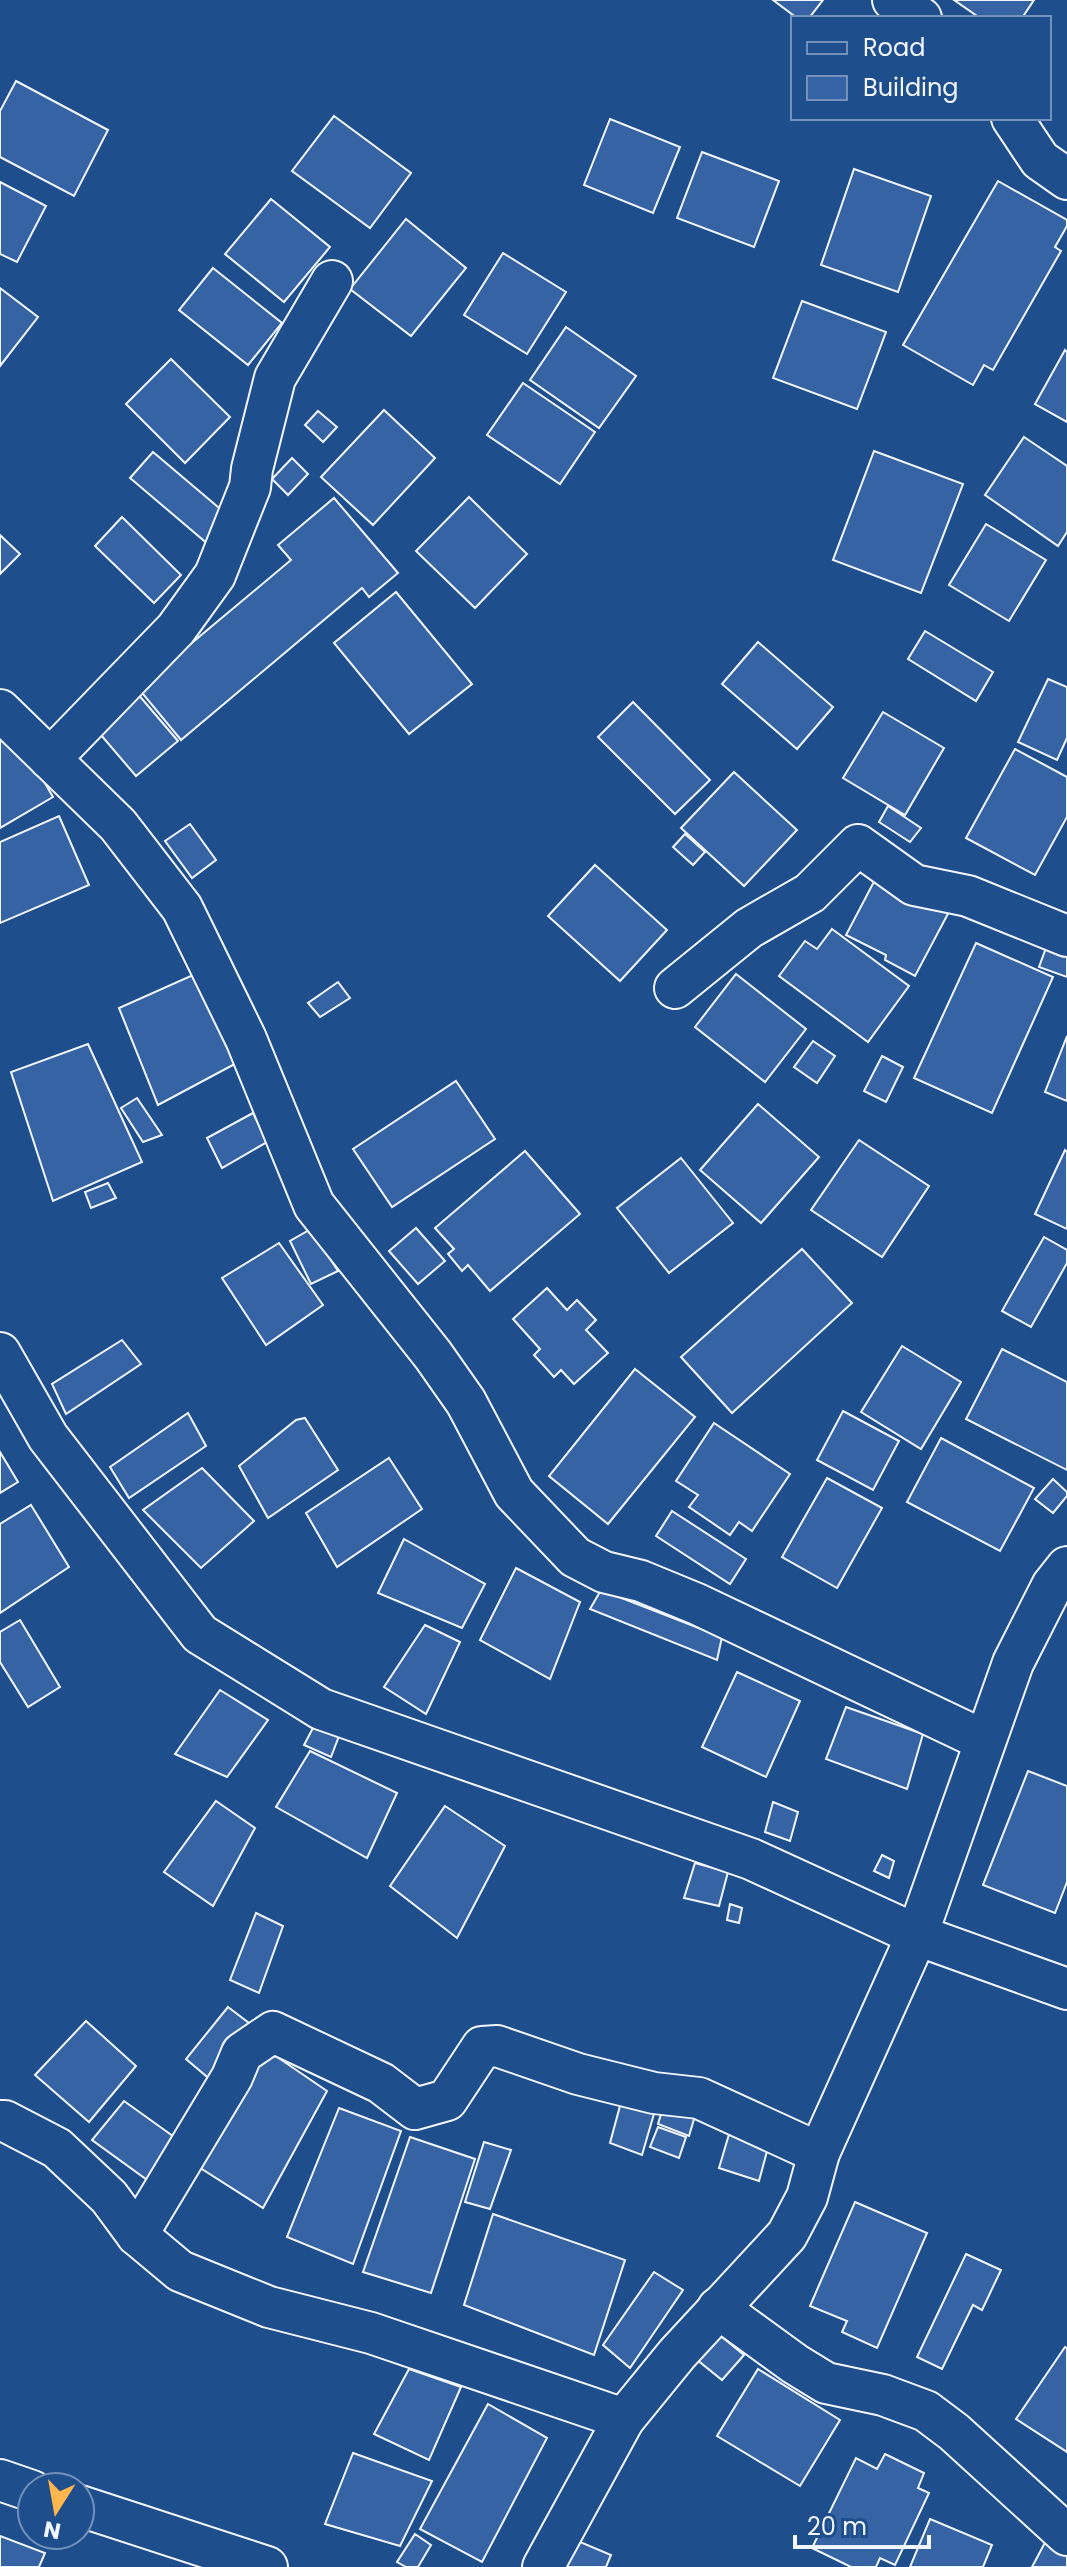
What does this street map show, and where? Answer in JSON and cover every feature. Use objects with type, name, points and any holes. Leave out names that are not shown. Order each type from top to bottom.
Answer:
[{"type":"street","points":[[893,0],[918,16]]},
{"type":"street","points":[[1013,120],[1040,160],[1067,179]]},
{"type":"street","points":[[50,759],[176,629],[215,575],[250,487],[275,378],[332,281]]},
{"type":"street","points":[[0,710],[118,825],[182,908],[246,1039],[314,1205],[458,1391],[514,1493],[575,1557],[604,1572],[641,1581],[697,1604],[985,1741]]},
{"type":"street","points":[[675,988],[749,928],[810,893],[858,845],[914,885],[968,896],[1067,936]]},
{"type":"street","points":[[0,1353],[48,1437],[200,1634],[321,1709],[751,1859],[917,1935],[1067,1989]]},
{"type":"street","points":[[543,2567],[624,2419],[677,2354],[787,2235],[807,2197],[819,2153],[917,1935],[1013,1663],[1052,1586],[1067,1567]]},
{"type":"street","points":[[137,2235],[232,2077],[242,2053],[273,2032],[381,2083],[415,2109],[447,2100],[482,2047],[497,2046],[578,2074],[654,2093],[699,2098],[819,2153]]},
{"type":"street","points":[[0,2121],[57,2148],[109,2197],[137,2235],[180,2271],[269,2307],[371,2333],[624,2419]]},
{"type":"street","points":[[718,2308],[826,2383],[883,2395],[926,2411],[954,2432],[1067,2535]]},
{"type":"street","points":[[96,2511],[267,2567]]},
{"type":"building","points":[[773,0],[823,0],[811,16],[794,16]]},
{"type":"building","points":[[954,0],[1034,0],[1023,16],[977,16]]},
{"type":"building","points":[[16,81],[108,130],[74,196],[0,157],[0,111]]},
{"type":"building","points":[[334,116],[411,173],[370,228],[292,171]]},
{"type":"building","points":[[610,119],[680,147],[653,213],[584,185]]},
{"type":"building","points":[[702,152],[779,181],[754,247],[677,218]]},
{"type":"building","points":[[854,169],[931,196],[898,292],[821,265]]},
{"type":"building","points":[[998,181],[1067,220],[1067,226],[1055,247],[1061,251],[993,370],[984,365],[973,385],[903,345]]},
{"type":"building","points":[[0,182],[46,206],[17,262],[0,254]]},
{"type":"building","points":[[271,199],[330,247],[284,302],[225,254]]},
{"type":"building","points":[[406,219],[466,268],[411,336],[350,289]]},
{"type":"building","points":[[503,253],[566,292],[527,354],[464,315]]},
{"type":"building","points":[[213,268],[282,323],[248,365],[179,310]]},
{"type":"building","points":[[0,288],[38,317],[0,366]]},
{"type":"building","points":[[802,301],[886,332],[857,409],[773,378]]},
{"type":"building","points":[[566,327],[636,376],[599,428],[530,380]]},
{"type":"building","points":[[1065,350],[1067,352],[1067,422],[1035,404]]},
{"type":"building","points":[[171,359],[230,417],[185,463],[126,404]]},
{"type":"building","points":[[523,383],[595,432],[560,484],[487,435]]},
{"type":"building","points":[[384,410],[435,458],[373,525],[321,477]]},
{"type":"building","points":[[318,411],[337,427],[323,442],[305,425]]},
{"type":"building","points":[[1024,437],[1067,466],[1067,532],[1058,546],[985,495]]},
{"type":"building","points":[[874,451],[963,484],[921,593],[833,560]]},
{"type":"building","points":[[153,452],[231,518],[209,545],[130,478]]},
{"type":"building","points":[[292,458],[308,474],[288,495],[272,479]]},
{"type":"building","points":[[469,497],[527,554],[475,608],[416,551]]},
{"type":"building","points":[[334,498],[398,573],[369,597],[362,588],[181,740],[138,688],[291,560],[278,545]]},
{"type":"building","points":[[122,517],[181,575],[154,603],[95,546]]},
{"type":"building","points":[[986,524],[1046,560],[1009,621],[949,585]]},
{"type":"building","points":[[0,535],[20,554],[0,574]]},
{"type":"building","points":[[396,592],[472,684],[409,734],[334,643]]},
{"type":"building","points":[[925,631],[993,672],[976,701],[908,659]]},
{"type":"building","points":[[758,642],[833,707],[797,749],[722,684]]},
{"type":"building","points":[[1048,679],[1067,687],[1067,738],[1057,760],[1018,742]]},
{"type":"building","points":[[137,693],[178,741],[136,776],[95,728]]},
{"type":"building","points":[[633,702],[710,780],[675,814],[598,737]]},
{"type":"building","points":[[883,712],[944,748],[905,815],[843,778]]},
{"type":"building","points":[[16,733],[53,797],[0,828],[0,742]]},
{"type":"building","points":[[1015,749],[1067,777],[1067,817],[1035,875],[966,838]]},
{"type":"building","points":[[734,772],[797,830],[744,886],[681,828]]},
{"type":"building","points":[[888,806],[921,828],[910,842],[879,822]]},
{"type":"building","points":[[59,816],[89,885],[0,923],[0,842]]},
{"type":"building","points":[[190,824],[216,860],[192,878],[165,841]]},
{"type":"building","points":[[685,834],[705,852],[693,865],[673,847]]},
{"type":"building","points":[[595,865],[667,930],[620,981],[548,916]]},
{"type":"building","points":[[878,874],[950,910],[915,976],[885,960],[886,955],[846,935]]},
{"type":"building","points":[[832,929],[909,986],[868,1042],[779,976],[805,941],[817,949]]},
{"type":"building","points":[[1050,937],[1067,943],[1067,977],[1039,967]]},
{"type":"building","points":[[976,943],[1053,977],[992,1113],[914,1078]]},
{"type":"building","points":[[202,971],[246,1058],[158,1105],[119,1008]]},
{"type":"building","points":[[736,974],[806,1029],[765,1082],[695,1027]]},
{"type":"building","points":[[338,982],[350,998],[320,1017],[308,1003]]},
{"type":"building","points":[[1067,1036],[1067,1101],[1045,1092]]},
{"type":"building","points":[[813,1041],[835,1056],[817,1083],[794,1067]]},
{"type":"building","points":[[88,1044],[142,1162],[53,1201],[11,1072]]},
{"type":"building","points":[[882,1056],[903,1067],[886,1102],[864,1091]]},
{"type":"building","points":[[456,1081],[495,1139],[392,1207],[353,1149]]},
{"type":"building","points":[[137,1098],[162,1135],[143,1142],[121,1108]]},
{"type":"building","points":[[758,1104],[819,1157],[761,1223],[700,1170]]},
{"type":"building","points":[[253,1113],[267,1142],[222,1168],[207,1138]]},
{"type":"building","points":[[859,1140],[929,1186],[882,1257],[811,1210]]},
{"type":"building","points":[[1065,1150],[1067,1152],[1067,1229],[1035,1214]]},
{"type":"building","points":[[525,1151],[580,1214],[490,1291],[468,1265],[462,1271],[448,1254],[454,1249],[435,1228]]},
{"type":"building","points":[[681,1158],[733,1223],[669,1273],[617,1208]]},
{"type":"building","points":[[108,1183],[116,1198],[91,1208],[85,1192]]},
{"type":"building","points":[[416,1228],[445,1261],[418,1284],[389,1251]]},
{"type":"building","points":[[311,1229],[338,1271],[311,1284],[290,1241]]},
{"type":"building","points":[[1044,1237],[1067,1250],[1067,1263],[1031,1327],[1002,1311]]},
{"type":"building","points":[[279,1243],[323,1305],[266,1345],[222,1278]]},
{"type":"building","points":[[802,1249],[852,1303],[732,1413],[681,1357]]},
{"type":"building","points":[[547,1288],[567,1310],[577,1300],[596,1320],[586,1330],[608,1353],[574,1384],[561,1370],[554,1377],[534,1355],[540,1349],[513,1319]]},
{"type":"building","points":[[122,1340],[141,1364],[66,1414],[52,1384]]},
{"type":"building","points":[[902,1346],[961,1382],[921,1449],[861,1412]]},
{"type":"building","points":[[1002,1349],[1067,1382],[1067,1470],[966,1419]]},
{"type":"building","points":[[635,1369],[695,1417],[608,1524],[549,1476]]},
{"type":"building","points":[[843,1411],[899,1441],[873,1490],[817,1460]]},
{"type":"building","points":[[188,1413],[206,1446],[129,1498],[110,1467]]},
{"type":"building","points":[[305,1418],[338,1470],[268,1518],[239,1466],[296,1420]]},
{"type":"building","points":[[714,1423],[790,1474],[752,1531],[739,1522],[730,1535],[689,1507],[698,1495],[676,1481]]},
{"type":"building","points":[[941,1438],[1034,1488],[1000,1551],[907,1502]]},
{"type":"building","points":[[0,1452],[18,1482],[0,1493]]},
{"type":"building","points":[[389,1458],[422,1509],[337,1567],[306,1513]]},
{"type":"building","points":[[202,1468],[254,1521],[201,1568],[143,1510]]},
{"type":"building","points":[[827,1478],[882,1508],[837,1588],[782,1557]]},
{"type":"building","points":[[1053,1479],[1067,1492],[1067,1496],[1053,1513],[1035,1499]]},
{"type":"building","points":[[31,1505],[69,1567],[0,1613],[0,1524]]},
{"type":"building","points":[[672,1511],[746,1559],[730,1584],[656,1536]]},
{"type":"building","points":[[404,1539],[485,1584],[462,1628],[378,1593]]},
{"type":"building","points":[[516,1568],[580,1602],[550,1679],[480,1640]]},
{"type":"building","points":[[601,1590],[722,1637],[717,1660],[590,1609]]},
{"type":"building","points":[[20,1620],[60,1687],[28,1707],[0,1662],[0,1632]]},
{"type":"building","points":[[425,1625],[460,1642],[426,1714],[384,1687]]},
{"type":"building","points":[[737,1672],[800,1701],[766,1777],[702,1747]]},
{"type":"building","points":[[220,1690],[268,1720],[227,1777],[175,1754]]},
{"type":"building","points":[[846,1707],[923,1734],[907,1789],[826,1759]]},
{"type":"building","points":[[314,1726],[339,1736],[331,1757],[304,1745]]},
{"type":"building","points":[[310,1751],[397,1793],[367,1858],[276,1807]]},
{"type":"building","points":[[1028,1771],[1067,1786],[1067,1882],[1055,1913],[983,1885]]},
{"type":"building","points":[[216,1801],[255,1828],[213,1906],[164,1872]]},
{"type":"building","points":[[773,1802],[798,1812],[790,1841],[765,1832]]},
{"type":"building","points":[[445,1806],[505,1846],[457,1938],[390,1886]]},
{"type":"building","points":[[882,1855],[894,1861],[889,1878],[874,1871]]},
{"type":"building","points":[[695,1863],[728,1872],[719,1906],[684,1898]]},
{"type":"building","points":[[730,1904],[742,1908],[739,1923],[727,1920]]},
{"type":"building","points":[[256,1913],[283,1926],[259,1993],[230,1980]]},
{"type":"building","points":[[228,2007],[249,2023],[212,2081],[186,2059]]},
{"type":"building","points":[[86,2021],[136,2066],[89,2122],[35,2075]]},
{"type":"building","points":[[264,2048],[327,2091],[263,2208],[194,2164]]},
{"type":"building","points":[[624,2091],[658,2100],[642,2155],[610,2143]]},
{"type":"building","points":[[666,2098],[697,2109],[689,2136],[658,2124]]},
{"type":"building","points":[[124,2101],[177,2139],[150,2182],[92,2140]]},
{"type":"building","points":[[339,2108],[401,2131],[353,2264],[287,2237]]},
{"type":"building","points":[[658,2127],[686,2137],[679,2158],[650,2147]]},
{"type":"building","points":[[730,2131],[770,2140],[759,2181],[719,2168]]},
{"type":"building","points":[[410,2137],[475,2159],[431,2293],[363,2272]]},
{"type":"building","points":[[484,2142],[511,2150],[490,2209],[465,2202]]},
{"type":"building","points":[[855,2202],[927,2233],[877,2348],[842,2332],[847,2321],[810,2306]]},
{"type":"building","points":[[493,2214],[625,2260],[594,2355],[464,2305]]},
{"type":"building","points":[[966,2254],[1001,2270],[982,2310],[973,2305],[942,2369],[917,2357]]},
{"type":"building","points":[[654,2272],[683,2290],[630,2368],[603,2345]]},
{"type":"building","points":[[717,2333],[744,2355],[722,2380],[696,2359]]},
{"type":"building","points":[[1067,2348],[1067,2452],[1016,2419]]},
{"type":"building","points":[[409,2369],[461,2387],[429,2460],[374,2434]]},
{"type":"building","points":[[758,2369],[840,2420],[800,2486],[717,2436]]},
{"type":"building","points":[[488,2404],[547,2438],[482,2562],[420,2529]]},
{"type":"building","points":[[353,2453],[432,2481],[400,2546],[325,2524]]},
{"type":"building","points":[[885,2454],[924,2473],[918,2488],[929,2493],[895,2565],[880,2558],[876,2567],[851,2567],[812,2548],[856,2458],[877,2469]]},
{"type":"building","points":[[930,2519],[992,2545],[983,2567],[910,2567]]},
{"type":"building","points":[[415,2534],[431,2545],[418,2567],[406,2567],[397,2562]]},
{"type":"building","points":[[1049,2535],[1067,2544],[1067,2567],[1032,2567]]},
{"type":"building","points":[[0,2536],[16,2542],[16,2551],[45,2553],[39,2567],[0,2567]]},
{"type":"building","points":[[573,2539],[611,2555],[606,2567],[564,2567]]}]
